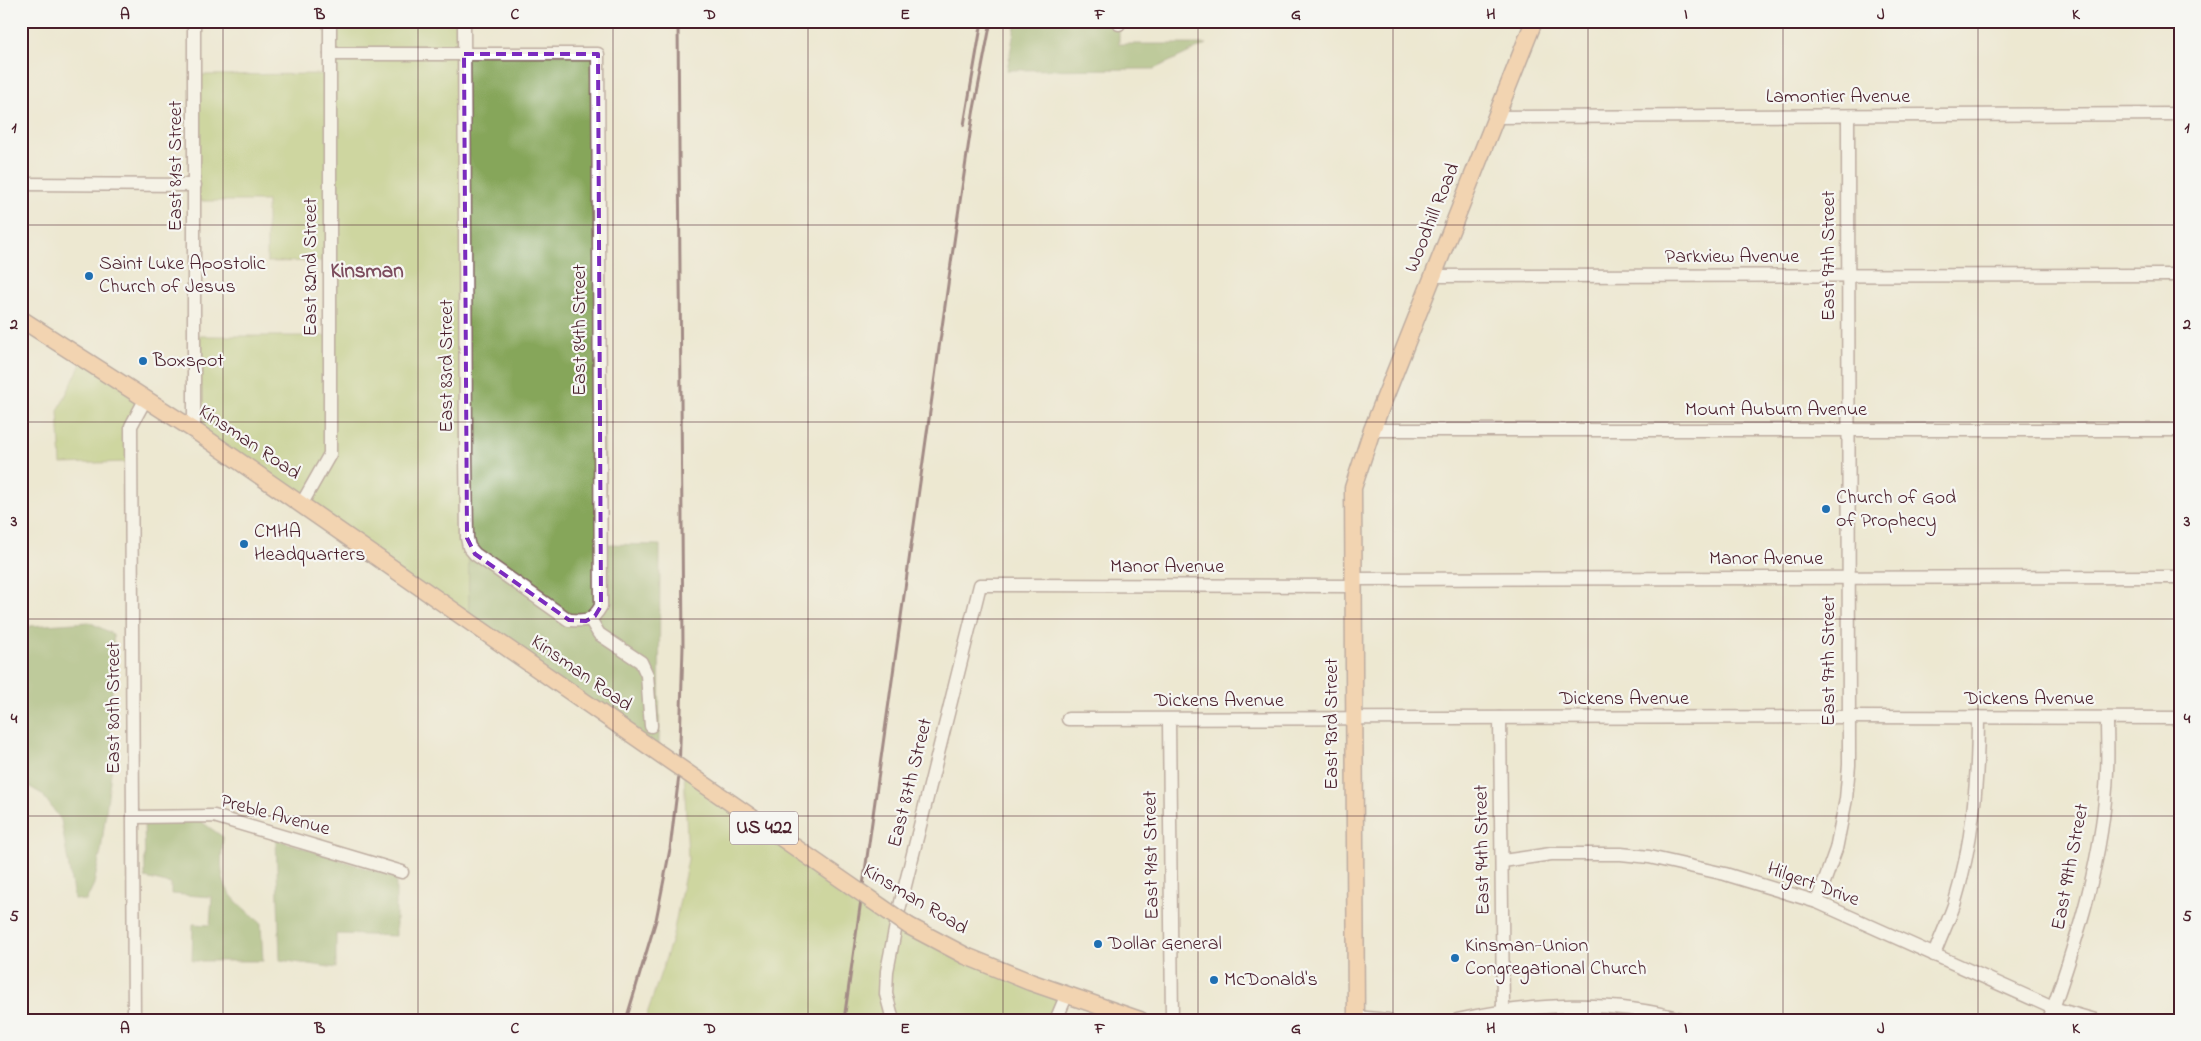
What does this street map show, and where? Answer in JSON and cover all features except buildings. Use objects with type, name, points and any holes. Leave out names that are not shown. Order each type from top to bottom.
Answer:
[{"type":"main road","name":"Woodhill Road","points":[[1372,430],[1534,21]]},
{"type":"main road","name":"Kinsman Road","points":[[21,319],[194,430],[909,926],[966,956],[1030,982],[1140,1020]]},
{"type":"main road","name":"East 93rd Street","points":[[1356,1018],[1353,488],[1372,430]]},
{"type":"street","name":"East 81st Street","points":[[194,21],[194,430]]},
{"type":"street","name":"East 82nd Street","points":[[301,505],[330,454],[330,21]]},
{"type":"street","name":"East 83rd Street","points":[[464,21],[467,538],[474,554],[569,620],[586,621],[590,619]]},
{"type":"street","points":[[330,54],[464,54]]},
{"type":"street","name":"East 84th Street","points":[[464,54],[598,54],[601,606],[595,616],[590,619]]},
{"type":"street","name":"Lamontier Avenue","points":[[1496,117],[2180,114]]},
{"type":"street","name":"East 97th Street","points":[[1817,902],[1836,849],[1846,799],[1849,765],[1848,116]]},
{"type":"street","points":[[21,184],[195,185]]},
{"type":"street","name":"Parkview Avenue","points":[[1433,276],[2180,275]]},
{"type":"street","name":"East 80th Street","points":[[134,1020],[132,426],[145,400]]},
{"type":"street","name":"Mount Auburn Avenue","points":[[1372,430],[2180,430]]},
{"type":"street","name":"Manor Avenue","points":[[980,585],[2180,577]]},
{"type":"street","name":"East 87th Street","points":[[893,1020],[886,994],[887,971],[899,910],[980,585]]},
{"type":"street","points":[[590,619],[599,634],[641,662],[647,675],[651,726]]},
{"type":"street","points":[[1934,955],[1953,906],[1971,836],[1976,804],[1978,717]]},
{"type":"street","name":"East 94th Street","points":[[1500,718],[1503,860],[1503,1010]]},
{"type":"street","name":"East 99th Street","points":[[2051,1014],[2073,951],[2087,901],[2101,832],[2107,773],[2107,718]]},
{"type":"street","name":"Dickens Avenue","points":[[1068,719],[2180,718]]},
{"type":"street","name":"East 91st Street","points":[[1169,720],[1172,1020]]},
{"type":"street","name":"Preble Avenue","points":[[134,817],[214,816],[402,872]]},
{"type":"street","name":"Hilgert Drive","points":[[1503,860],[1551,854],[1590,853],[1649,858],[1725,874],[1817,902],[1934,955],[2051,1014],[2095,1020]]},
{"type":"street","points":[[1056,1020],[1067,994]]},
{"type":"street","points":[[1457,1020],[1503,1010],[1555,1005],[1609,1005],[1685,1020]]},
{"type":"street","points":[[1356,1018],[1388,1020]]},
{"type":"highlighted area","points":[[464,54],[598,54],[601,606],[595,616],[586,621],[569,620],[475,554],[467,538]]},
{"type":"green space","points":[[330,21],[464,21],[469,622],[194,430],[194,336],[330,336],[330,261],[267,262],[267,201],[195,201],[194,75],[330,74]]},
{"type":"green space","points":[[1016,21],[1119,21],[1119,44],[1207,44],[1154,69],[1007,70]]},
{"type":"green space","points":[[464,54],[598,54],[606,544],[660,545],[659,755],[469,622]]},
{"type":"green space","points":[[83,360],[145,400],[131,426],[131,462],[61,464],[58,411]]},
{"type":"green space","points":[[89,622],[113,634],[115,665],[109,718],[114,749],[101,851],[94,884],[86,901],[74,899],[61,820],[42,794],[21,782],[21,640],[30,626]]},
{"type":"green space","points":[[684,772],[909,926],[1067,994],[1056,1020],[645,1020],[672,939],[688,859]]},
{"type":"green space","points":[[144,817],[195,817],[223,837],[223,878],[231,895],[261,923],[263,961],[192,961],[193,924],[210,925],[212,897],[171,894],[171,884],[145,878]]},
{"type":"green space","points":[[276,839],[396,878],[396,936],[336,934],[336,968],[280,960]]},
{"type":"railway","points":[[626,1020],[656,920],[670,849],[679,775],[683,647],[678,21]]},
{"type":"railway","points":[[964,125],[982,21]]},
{"type":"railway","points":[[844,1020],[955,235],[973,114],[991,21]]},
{"type":"place","name":"Saint Luke Apostolic Church of Jesus","points":[[89,276]]},
{"type":"place","name":"Boxspot","points":[[143,361]]},
{"type":"place","name":"Church of God of Prophecy","points":[[1826,509]]},
{"type":"place","name":"CMHA Headquarters","points":[[244,544]]},
{"type":"place","name":"Dollar General","points":[[1098,944]]},
{"type":"place","name":"Kinsman-Union Congregational Church","points":[[1455,958]]},
{"type":"place","name":"McDonald's","points":[[1214,980]]},
{"type":"district","name":"Kinsman","points":[[367,272]]}]
